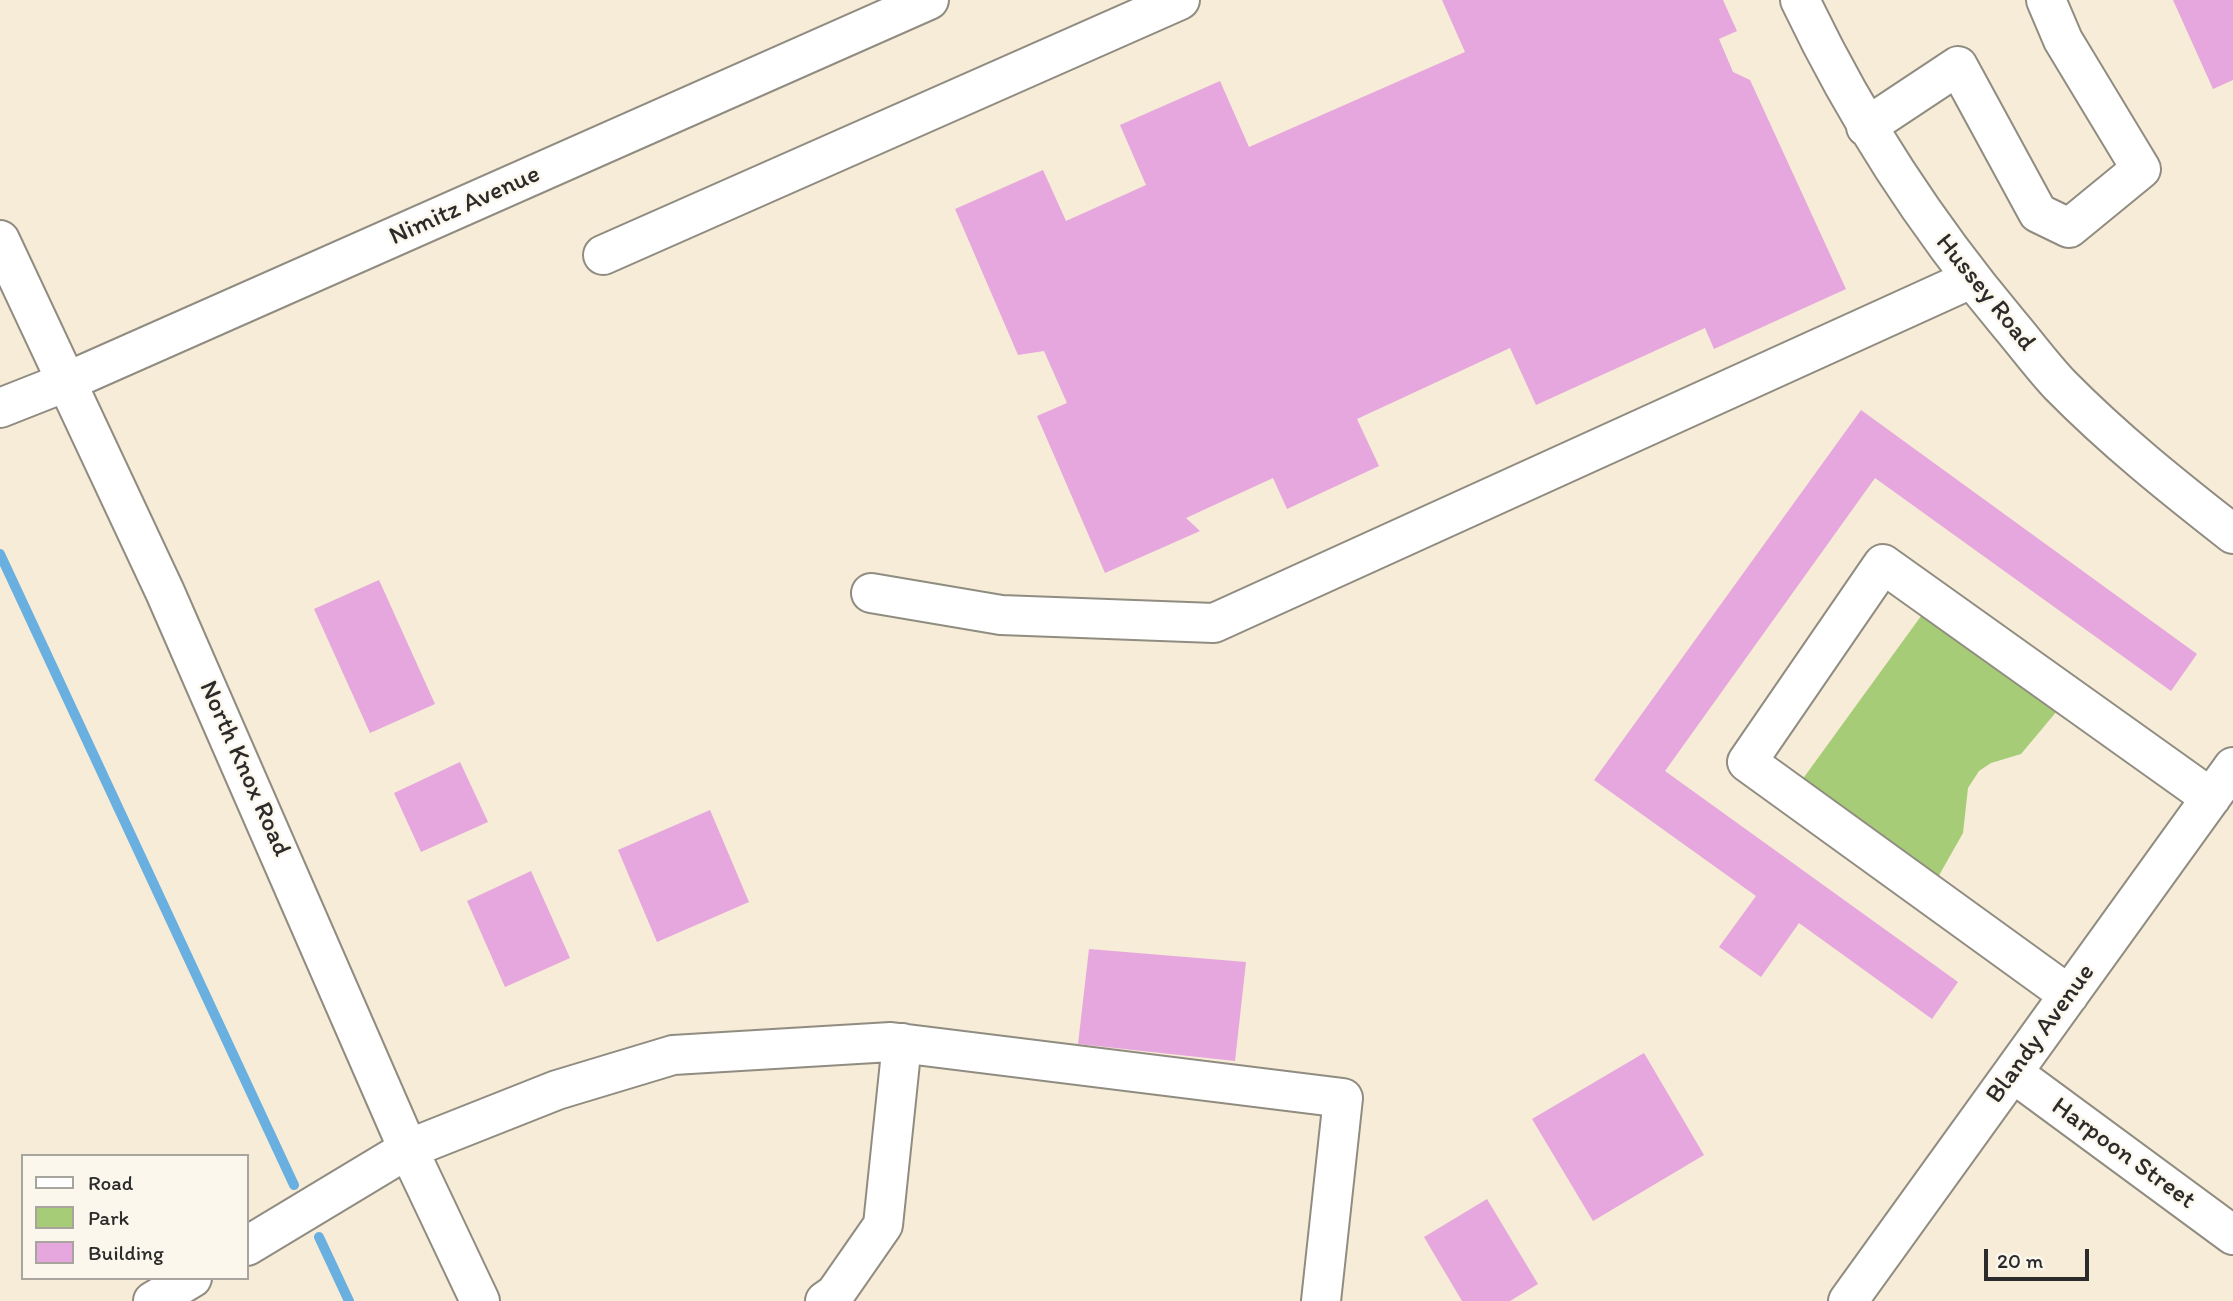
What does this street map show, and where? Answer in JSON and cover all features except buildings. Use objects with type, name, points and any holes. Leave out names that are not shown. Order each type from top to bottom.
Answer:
[{"type":"street","name":"Nimitz Avenue","points":[[0,408],[66,382],[929,0]]},
{"type":"street","points":[[603,256],[1180,0]]},
{"type":"street","name":"Hussey Road","points":[[1800,0],[1837,78],[1867,127],[1905,189],[1971,279],[2059,384],[2146,466],[2233,534]]},
{"type":"street","points":[[1867,127],[1958,66],[2038,213],[2069,228],[2141,169],[2063,40],[2046,0]]},
{"type":"street","name":"North Knox Road","points":[[0,240],[220,714],[408,1149],[480,1301]]},
{"type":"street","points":[[871,593],[1001,615],[1214,623],[1971,279]]},
{"type":"street","points":[[2070,995],[1746,762],[1883,564],[2211,798]]},
{"type":"street","name":"Blandy Avenue","points":[[1848,1301],[2233,767]]},
{"type":"street","points":[[826,1301],[835,1294],[883,1225],[902,1043]]},
{"type":"street","points":[[248,1245],[408,1149],[557,1090],[674,1055],[902,1043],[1343,1098],[1321,1301]]},
{"type":"street","name":"Harpoon Street","points":[[2013,1073],[2233,1235]]},
{"type":"street","points":[[153,1301],[189,1280]]},
{"type":"green space","points":[[1924,612],[2057,711],[2021,754],[1991,763],[1979,771],[1968,788],[1963,833],[1937,879],[1802,780]]},
{"type":"waterway","points":[[0,554],[294,1185]]},
{"type":"waterway","points":[[319,1237],[349,1301]]}]
